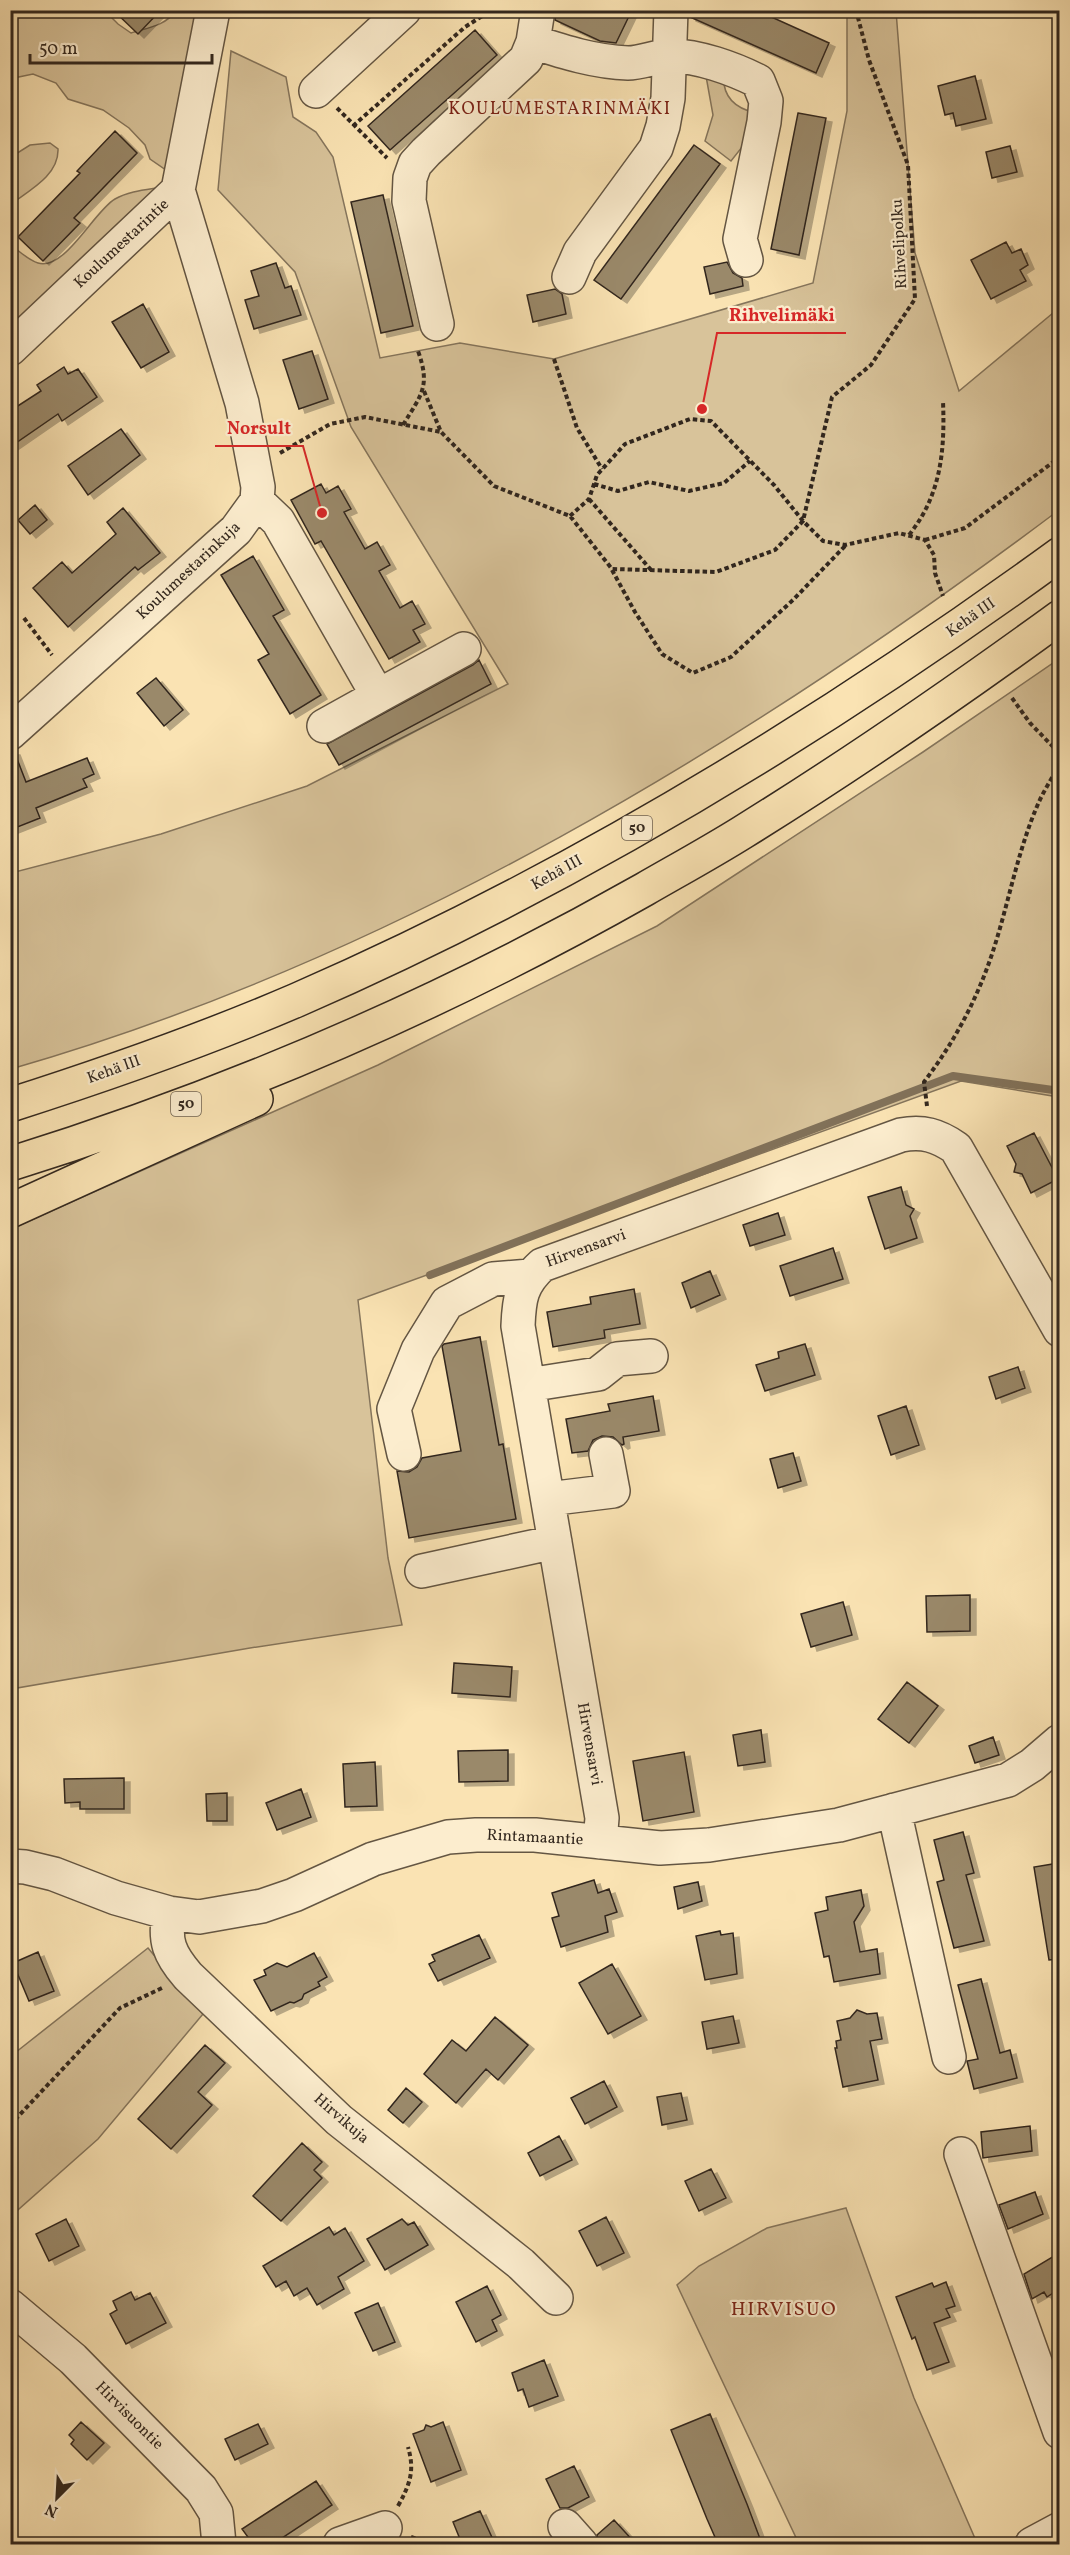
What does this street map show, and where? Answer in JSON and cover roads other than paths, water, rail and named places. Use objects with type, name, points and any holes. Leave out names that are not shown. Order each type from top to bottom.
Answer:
[{"type":"highway","name":"Kehä III","points":[[10,1106],[182,1045],[315,991],[408,949],[545,881],[716,783],[836,709],[968,620],[1059,554]]},
{"type":"highway","name":"50","points":[[10,1164],[255,1079],[455,990],[574,929],[742,833],[885,739],[1059,617]]},
{"type":"highway","points":[[10,1211],[265,1095],[359,1034]]},
{"type":"highway","points":[[10,1085],[182,1045]]},
{"type":"street","name":"Koulumestarintie","points":[[10,349],[178,190],[213,10]]},
{"type":"street","points":[[316,92],[404,10]]},
{"type":"street","points":[[568,277],[580,252],[656,148],[666,107],[671,10]]},
{"type":"street","points":[[437,324],[409,201],[410,178],[415,164],[426,152],[519,67],[530,52],[535,24],[579,56],[629,63],[669,56],[732,68],[758,81],[766,101],[741,239],[746,260]]},
{"type":"street","points":[[178,190],[242,403],[257,489],[278,521],[378,696]]},
{"type":"street","name":"Koulumestarinkuja","points":[[10,733],[236,530],[257,489]]},
{"type":"street","points":[[324,726],[464,649]]},
{"type":"street","name":"Hirvensarvi","points":[[600,1842],[602,1818],[518,1326],[519,1299],[530,1276],[542,1265],[901,1135],[920,1132],[943,1139],[956,1148],[1059,1330]]},
{"type":"street","points":[[404,1454],[394,1409],[418,1350],[447,1303],[493,1279],[530,1276]]},
{"type":"street","points":[[528,1385],[598,1374],[617,1359],[651,1356]]},
{"type":"street","points":[[548,1499],[613,1491],[606,1454]]},
{"type":"street","points":[[422,1570],[555,1542]]},
{"type":"street","name":"Rintamaantie","points":[[10,1866],[54,1874],[116,1898],[169,1913],[199,1917],[261,1906],[294,1895],[373,1859],[448,1837],[535,1835],[660,1848],[709,1845],[839,1824],[1008,1780],[1032,1765],[1059,1741]]},
{"type":"street","points":[[894,1810],[949,2057]]},
{"type":"street","name":"Hirvikuja","points":[[169,1913],[165,1933],[173,1959],[188,1976],[339,2120],[521,2264],[556,2298]]},
{"type":"street","points":[[961,2154],[1059,2432]]},
{"type":"street","name":"Hirvisuontie","points":[[10,2306],[73,2359],[201,2489],[216,2513],[219,2544]]},
{"type":"street","points":[[340,2544],[385,2528]]},
{"type":"street","points":[[1032,2544],[1059,2529]]},
{"type":"waterway","points":[[430,1275],[953,1076],[1060,1091]]},
{"type":"place","name":"Rihvelimäki","points":[[702,409]]},
{"type":"place","name":"Norsult","points":[[322,513]]},
{"type":"district","name":"KOULUMESTARINMÄKI","points":[[560,109]]},
{"type":"district","name":"HIRVISUO","points":[[784,2310]]}]
